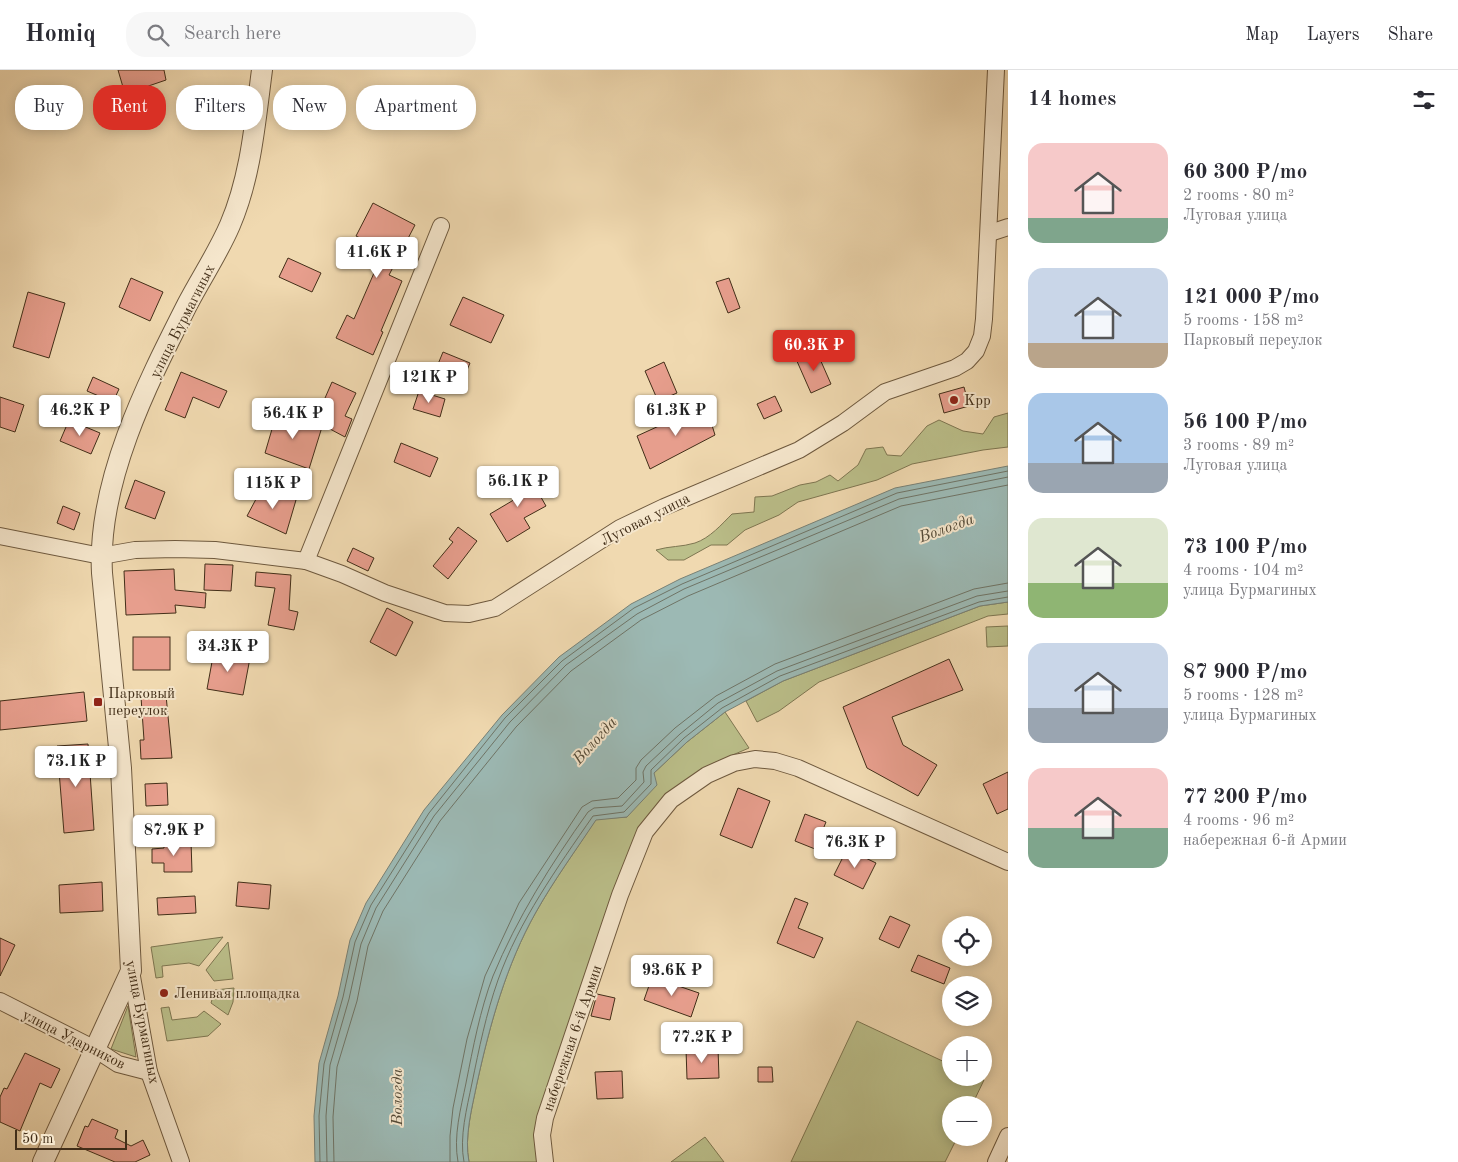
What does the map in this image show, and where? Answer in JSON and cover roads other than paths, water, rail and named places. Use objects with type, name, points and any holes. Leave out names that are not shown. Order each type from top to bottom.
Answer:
[{"type":"street","name":"улица Бурмагиных","points":[[181,1162],[149,1072],[131,970],[121,768],[101,556],[105,513],[115,472],[132,424],[163,353],[188,303],[216,255],[242,193],[249,163],[262,70]]},
{"type":"street","points":[[996,70],[990,233],[1008,227]]},
{"type":"street","points":[[0,536],[101,556],[135,550],[175,549],[216,550],[306,561],[442,226]]},
{"type":"street","name":"Луговая улица","points":[[306,561],[385,593],[445,613],[469,614],[495,608],[620,528],[664,507],[800,450],[843,423],[886,392],[955,368],[967,361],[976,351],[982,336],[990,233]]},
{"type":"street","name":"набережная 6-й Армии","points":[[545,1162],[542,1135],[545,1118],[620,895],[645,832],[671,800],[708,775],[734,763],[755,759],[775,761],[798,768],[1008,862]]},
{"type":"street","points":[[43,1162],[131,970]]},
{"type":"street","name":"улица Ударников","points":[[0,1001],[95,1049],[118,1064],[149,1072]]},
{"type":"street","points":[[996,1162],[1008,1136]]},
{"type":"water","name":"Вологда","points":[[1008,466],[1008,602],[980,606],[783,681],[725,712],[687,742],[654,773],[657,785],[627,817],[596,820],[558,877],[525,932],[500,995],[487,1039],[469,1122],[467,1143],[469,1162],[315,1162],[314,1116],[319,1063],[338,996],[350,940],[366,903],[424,810],[502,715],[559,657],[631,604],[680,579],[895,488]]},
{"type":"place","name":"Kpp","points":[[954,400]]},
{"type":"place","name":"Парковый переулок","points":[[98,702]]},
{"type":"place","name":"Ленивая площадка","points":[[164,993]]}]
